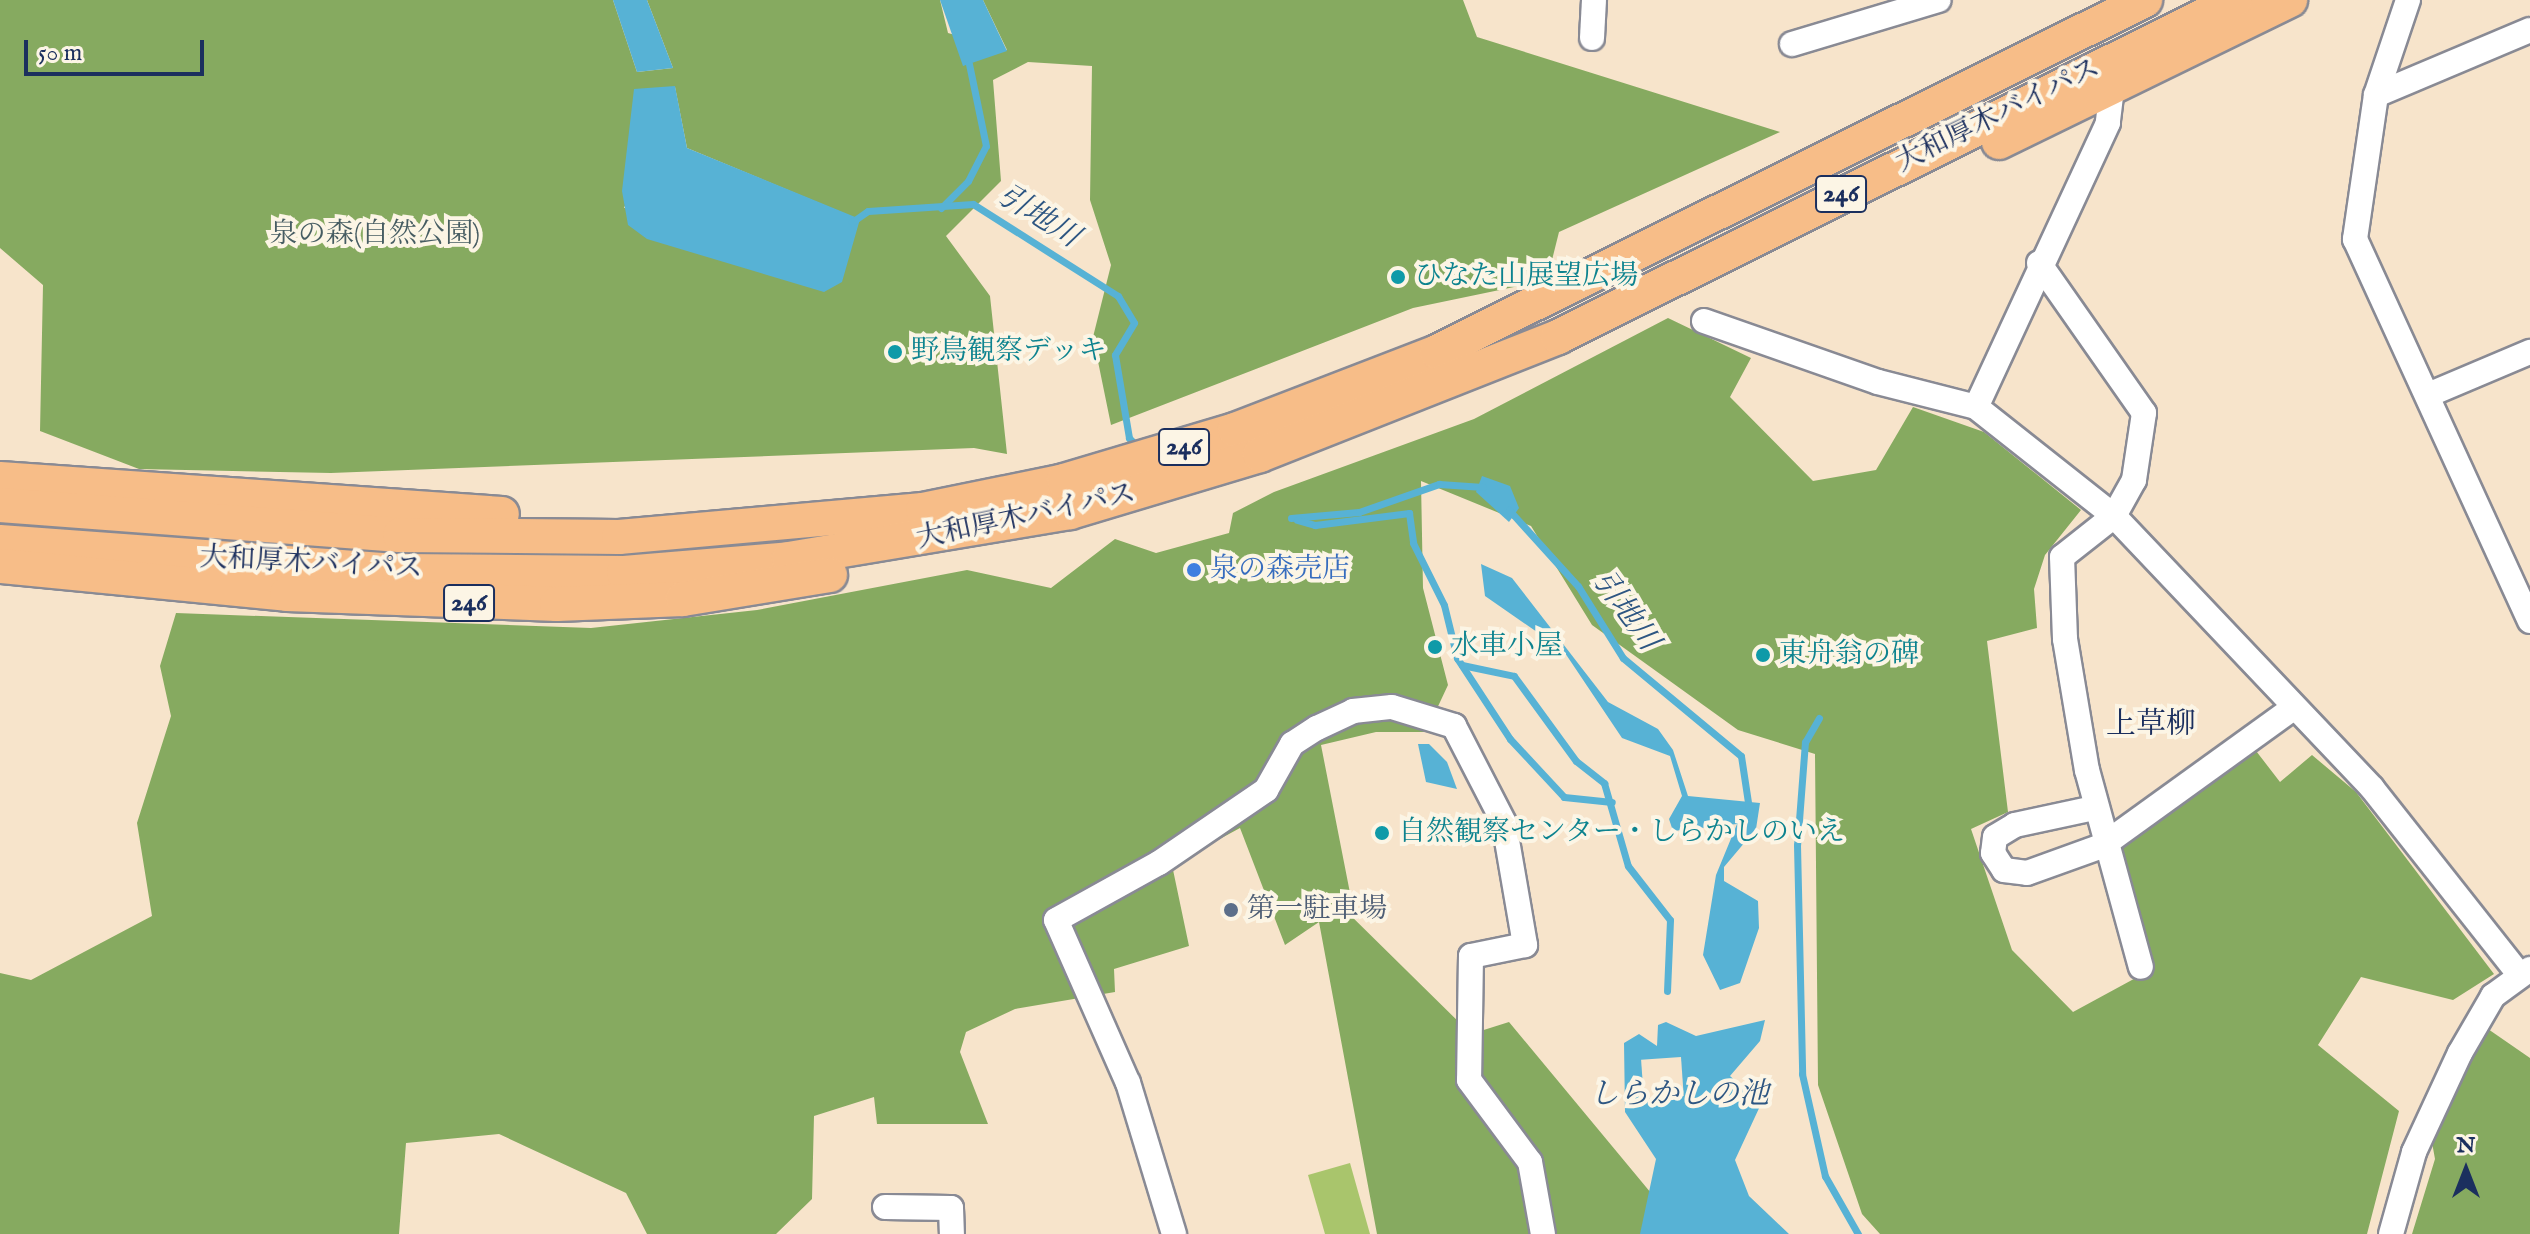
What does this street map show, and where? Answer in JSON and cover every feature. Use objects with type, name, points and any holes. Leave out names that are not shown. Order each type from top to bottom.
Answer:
[{"type":"highway","name":"246","points":[[1686,233],[1824,142],[2099,0]]},
{"type":"highway","name":"大和厚木バイパス","points":[[0,542],[486,572],[624,573],[928,524],[1260,455],[1441,367],[1686,233],[2145,0]]},
{"type":"highway","name":"大和厚木バイパス","points":[[1441,367],[1594,315],[2235,0]]},
{"type":"highway","name":"246","points":[[1594,315],[1794,240],[2290,0]]},
{"type":"highway","name":"246","points":[[0,479],[507,514],[928,524]]},
{"type":"highway","name":"大和厚木バイパス","points":[[0,505],[486,537],[619,537],[928,524]]},
{"type":"highway","name":"246","points":[[0,566],[287,594],[557,604],[683,599],[928,524]]},
{"type":"street","points":[[1592,38],[1594,0]]},
{"type":"street","points":[[1792,44],[1939,0]]},
{"type":"street","points":[[2408,0],[2376,95],[2355,239],[2530,621]]},
{"type":"street","points":[[2376,95],[2530,30]]},
{"type":"street","points":[[1976,407],[2039,263],[2108,123],[2112,88]]},
{"type":"street","points":[[2039,263],[2144,413],[2134,480],[2114,516],[2062,557],[2065,639],[2094,808],[2102,846],[2141,967]]},
{"type":"street","points":[[1704,321],[1878,382],[1976,407],[2114,516],[2292,709],[2372,788],[2524,971],[2493,996],[2432,1108],[2391,1234]]},
{"type":"street","points":[[2428,395],[2530,352]]},
{"type":"street","points":[[1174,1234],[1128,1083],[1056,920],[1159,863],[1266,790],[1292,744],[1317,728],[1353,711],[1392,707],[1454,726],[1504,823],[1525,945],[1471,956],[1469,1080],[1530,1162],[1543,1234]]},
{"type":"street","points":[[2094,808],[2015,825],[1995,837],[1993,853],[2004,870],[2027,873],[2102,846],[2292,709]]},
{"type":"street","points":[[885,1207],[951,1208],[952,1234]]},
{"type":"green space","name":"泉の森(自然公園)","points":[[0,0],[613,0],[637,72],[673,68],[647,0],[940,0],[948,33],[1007,50],[983,0],[1463,0],[1477,37],[1780,132],[1559,232],[1547,280],[1413,308],[1111,425],[1093,337],[1111,265],[1090,200],[1092,66],[1028,62],[993,80],[1001,181],[946,236],[990,296],[1007,454],[974,448],[331,473],[139,469],[40,431],[43,285],[0,248]],"holes":[[[675,87],[687,148],[860,220],[624,208]]]},
{"type":"green space","points":[[1668,318],[1751,358],[1730,397],[1813,481],[1876,470],[1913,407],[1984,432],[2081,510],[2045,555],[2034,589],[2037,628],[1987,641],[2008,812],[1971,829],[2012,950],[2073,1012],[2154,968],[2111,855],[2253,747],[2280,782],[2312,755],[2356,792],[2494,974],[2453,1000],[2361,977],[2318,1045],[2399,1111],[2367,1234],[1880,1234],[1862,1214],[1818,1085],[1815,754],[1738,730],[1592,625],[1531,526],[1421,481],[1423,588],[1448,685],[1426,732],[1376,732],[1321,745],[1351,898],[1341,906],[1471,1034],[1509,1022],[1685,1234],[1377,1234],[1319,922],[1285,945],[1240,828],[1172,865],[1189,946],[1114,969],[1115,992],[1015,1009],[966,1032],[960,1052],[988,1124],[877,1124],[874,1097],[814,1116],[812,1199],[776,1234],[647,1234],[626,1193],[499,1134],[406,1143],[399,1234],[0,1234],[0,973],[31,980],[152,916],[137,823],[171,716],[160,666],[176,613],[591,628],[757,610],[967,570],[1051,588],[1115,539],[1156,553],[1229,533],[1233,513],[1274,492],[1474,419]]},
{"type":"green space","points":[[2488,1029],[2530,1058],[2530,1234],[2412,1234],[2435,1159],[2431,1137]]},
{"type":"green space","points":[[1350,1163],[1370,1234],[1325,1234],[1308,1175]]},
{"type":"water","points":[[613,0],[647,0],[673,68],[637,72]]},
{"type":"water","points":[[940,0],[983,0],[1007,51],[963,66]]},
{"type":"water","points":[[675,86],[687,148],[860,219],[842,282],[824,292],[647,239],[628,225],[622,191],[634,89]]},
{"type":"water","points":[[1482,476],[1510,486],[1519,508],[1509,522],[1476,492]]},
{"type":"water","points":[[1481,564],[1512,578],[1608,702],[1658,729],[1673,750],[1688,796],[1760,803],[1756,829],[1724,867],[1724,881],[1758,901],[1759,928],[1740,983],[1720,990],[1703,955],[1716,875],[1737,824],[1673,831],[1669,819],[1682,796],[1670,756],[1622,738],[1563,650],[1485,596]]},
{"type":"water","points":[[1418,744],[1429,744],[1447,762],[1457,789],[1426,782]]},
{"type":"water","name":"しらかしの池","points":[[1765,1020],[1760,1041],[1730,1076],[1761,1104],[1735,1160],[1749,1196],[1789,1234],[1640,1234],[1656,1159],[1625,1112],[1624,1043],[1639,1034],[1657,1046],[1658,1025],[1666,1022],[1696,1036]]},
{"type":"pier","points":[[1681,1057],[1684,1096],[1644,1099],[1641,1060]]},
{"type":"waterway","points":[[941,208],[968,181],[986,146],[969,64]]},
{"type":"waterway","name":"引地川","points":[[852,222],[868,211],[973,204],[1118,296],[1134,323],[1115,355],[1129,438],[1138,447]]},
{"type":"waterway","name":"引地川","points":[[1291,518],[1359,512],[1439,484],[1483,487]]},
{"type":"waterway","name":"引地川","points":[[1509,510],[1578,586],[1623,658],[1741,756],[1749,809]]},
{"type":"waterway","points":[[1297,520],[1315,525],[1409,513],[1413,543],[1444,605],[1457,658],[1510,739],[1564,797],[1612,802]]},
{"type":"waterway","points":[[1462,665],[1514,676],[1576,761],[1604,783],[1628,866],[1670,920],[1667,991]]},
{"type":"waterway","points":[[1819,718],[1805,742],[1797,845],[1802,1074],[1825,1176],[1858,1234]]},
{"type":"place","name":"ひなた山展望広場","points":[[1398,277]]},
{"type":"place","name":"野鳥観察デッキ","points":[[895,352]]},
{"type":"place","name":"泉の森売店","points":[[1194,570]]},
{"type":"place","name":"水車小屋","points":[[1435,647]]},
{"type":"place","name":"東舟翁の碑","points":[[1763,655]]},
{"type":"place","name":"自然観察センター・しらかしのいえ","points":[[1382,833]]},
{"type":"place","name":"第一駐車場","points":[[1231,910]]},
{"type":"district","name":"上草柳","points":[[2151,725]]}]
